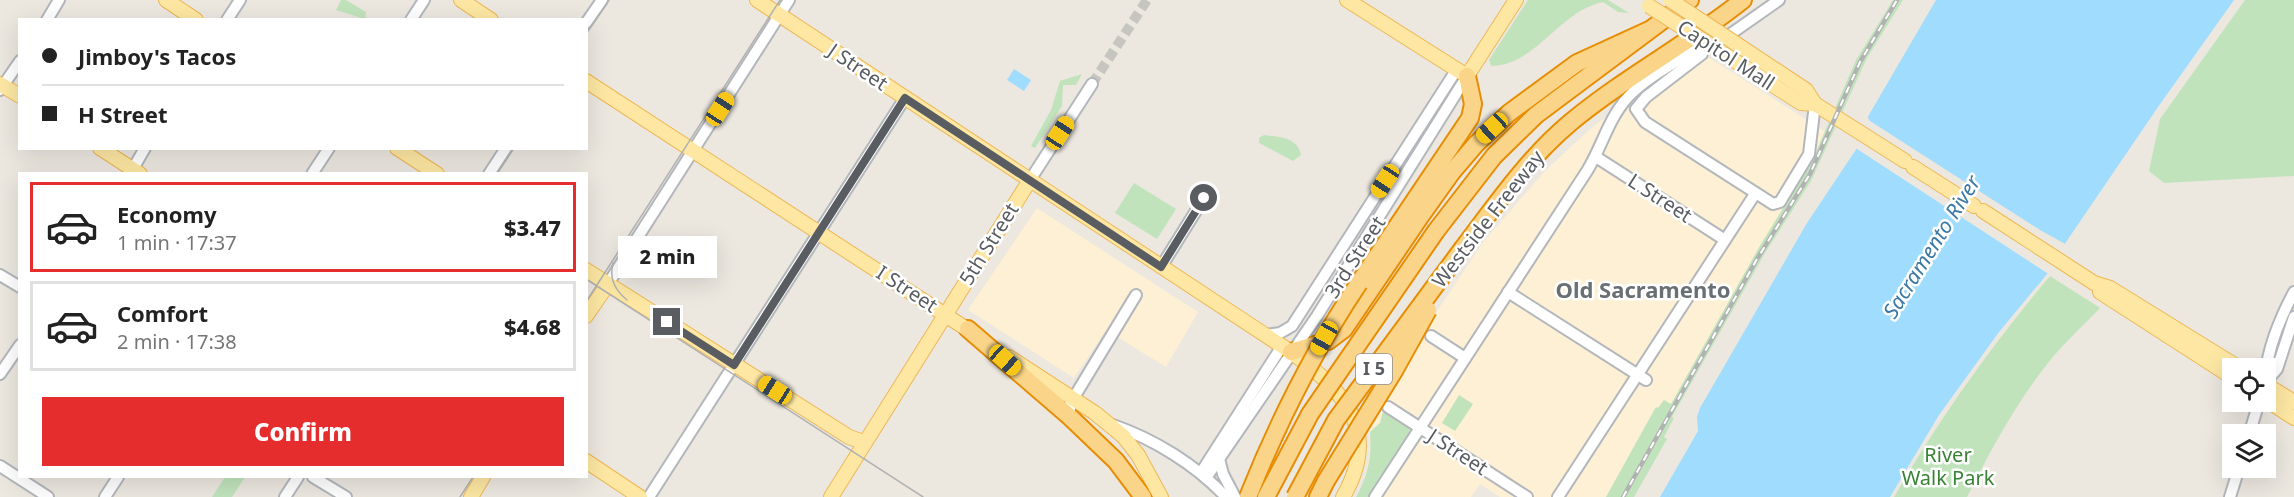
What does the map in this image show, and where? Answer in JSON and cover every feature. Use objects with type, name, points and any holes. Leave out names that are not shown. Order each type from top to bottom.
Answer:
[{"type":"highway","name":"Westside Freeway","points":[[1266,497],[1310,414],[1436,231],[1494,156],[1515,134],[1556,99],[1690,0]]},
{"type":"highway","name":"Westside Freeway","points":[[1295,497],[1336,420],[1527,164],[1569,124],[1629,80],[1697,35],[1743,0]]},
{"type":"highway","points":[[1286,349],[1328,341],[1344,329],[1452,172],[1476,144],[1509,113],[1577,63],[1648,30]]},
{"type":"highway","points":[[1248,497],[1288,405],[1322,342],[1470,118],[1473,104],[1462,73]]},
{"type":"highway","points":[[1318,497],[1394,371],[1463,248]]},
{"type":"highway","points":[[968,329],[1070,417],[1128,475],[1143,497]]},
{"type":"main road","points":[[166,0],[193,18]]},
{"type":"main road","points":[[461,0],[488,18]]},
{"type":"main road","name":"J Street","points":[[757,0],[1266,335],[1336,389],[1354,420],[1358,444],[1353,477],[1342,497]]},
{"type":"main road","points":[[1347,0],[1462,73]]},
{"type":"main road","name":"3rd Street","points":[[1462,73],[1516,0]]},
{"type":"main road","name":"Capitol Mall","points":[[1670,0],[1806,90],[1815,104],[2088,279]]},
{"type":"main road","name":"Capitol Mall","points":[[1644,3],[1801,103],[1815,104]]},
{"type":"main road","name":"I Street","points":[[588,82],[820,232],[1110,424]]},
{"type":"main road","points":[[1,87],[18,95]]},
{"type":"main road","points":[[103,150],[134,172]]},
{"type":"main road","points":[[401,150],[434,172]]},
{"type":"main road","name":"5th Street","points":[[831,497],[1030,180]]},
{"type":"main road","points":[[588,271],[849,437],[864,442]]},
{"type":"main road","points":[[2088,279],[2110,288],[2223,358]]},
{"type":"main road","points":[[2088,279],[2102,294],[2222,371]]},
{"type":"main road","points":[[588,313],[608,284]]},
{"type":"main road","points":[[2276,390],[2294,402]]},
{"type":"main road","points":[[2276,406],[2294,418]]},
{"type":"main road","points":[[1110,424],[1138,455],[1161,497]]},
{"type":"main road","points":[[588,462],[640,497]]},
{"type":"main road","points":[[471,497],[482,478]]},
{"type":"street","points":[[48,18],[59,0]]},
{"type":"street","points":[[228,18],[240,0]]},
{"type":"street","points":[[412,18],[424,0]]},
{"type":"street","points":[[588,20],[602,0]]},
{"type":"street","points":[[608,284],[789,0]]},
{"type":"street","points":[[1779,0],[1646,97],[1636,109],[1645,122],[1773,204],[1780,202],[1810,151],[1815,104]]},
{"type":"street","points":[[1375,497],[1596,157],[1608,127],[1618,111],[1640,86],[1720,33]]},
{"type":"street","points":[[1,87],[18,64]]},
{"type":"street","name":"3rd Street","points":[[1266,335],[1280,333],[1292,326],[1462,73]]},
{"type":"street","name":"3rd Street","points":[[1203,476],[1286,349],[1367,238],[1462,73]]},
{"type":"street","name":"5th Street","points":[[1030,180],[1092,84]]},
{"type":"street","points":[[650,497],[905,98]]},
{"type":"street","points":[[134,172],[145,150]]},
{"type":"street","points":[[313,172],[328,150]]},
{"type":"street","points":[[490,172],[505,150]]},
{"type":"street","name":"L Street","points":[[1596,157],[1725,240]]},
{"type":"street","points":[[1558,497],[1641,378],[1755,194]]},
{"type":"street","points":[[1161,267],[1204,198]]},
{"type":"street","points":[[0,275],[18,286]]},
{"type":"street","points":[[1508,292],[1641,378]]},
{"type":"street","points":[[2269,358],[2283,315],[2294,292]]},
{"type":"street","points":[[1070,417],[1069,409],[1073,399],[1136,295]]},
{"type":"street","points":[[2276,370],[2294,317]]},
{"type":"street","points":[[1431,336],[1465,358]]},
{"type":"street","points":[[0,374],[18,348]]},
{"type":"street","name":"3rd Street","points":[[1203,476],[1219,459],[1286,349]]},
{"type":"street","name":"J Street","points":[[1388,407],[1527,497]]},
{"type":"street","name":"I Street","points":[[1110,424],[1140,434],[1203,476],[1226,497]]},
{"type":"street","points":[[1219,459],[1223,474],[1235,497]]},
{"type":"street","points":[[0,466],[18,478]]},
{"type":"street","points":[[19,478],[48,497]]},
{"type":"street","points":[[105,497],[117,478]]},
{"type":"street","points":[[285,497],[297,478]]},
{"type":"street","points":[[315,478],[346,497]]},
{"type":"street","points":[[2230,497],[2236,478]]},
{"type":"shaded area","points":[[1700,52],[1826,132],[1807,170],[1761,244],[1671,405],[1664,400],[1658,409],[1655,408],[1606,497],[1500,497],[1480,484],[1471,497],[1369,497],[1409,434],[1383,411],[1380,423],[1370,432],[1369,466],[1363,487],[1356,497],[1368,466],[1369,424],[1425,329],[1484,241],[1545,171],[1589,130],[1617,108]]},
{"type":"shaded area","points":[[1037,208],[1198,312],[1166,367],[1106,330],[1074,378],[968,310]]},
{"type":"green space","points":[[341,0],[346,0],[366,12],[365,18],[362,18],[336,10]]},
{"type":"green space","points":[[1528,0],[1608,0],[1629,13],[1618,12],[1603,2],[1587,7],[1522,57],[1491,66],[1489,60]]},
{"type":"green space","points":[[1893,0],[1903,0],[1867,58],[1811,181],[1765,253],[1672,417],[1674,418],[1664,437],[1667,439],[1634,497],[1606,497],[1656,407],[1658,408],[1664,400],[1671,404],[1761,244],[1811,163],[1856,60]]},
{"type":"green space","points":[[2245,0],[2294,0],[2294,176],[2164,183],[2149,171],[2160,119]]},
{"type":"green space","points":[[1082,74],[1076,85],[1063,85],[1062,106],[1035,148],[1031,146],[1051,110],[1060,81]]},
{"type":"green space","points":[[1264,135],[1291,141],[1296,144],[1301,155],[1293,161],[1259,143],[1259,138]]},
{"type":"green space","points":[[1134,183],[1176,209],[1157,239],[1115,213]]},
{"type":"green space","name":"River Walk Park","points":[[2050,276],[2100,308],[2057,352],[2027,391],[1967,497],[1894,497],[1929,439],[1967,383]]},
{"type":"green space","points":[[1459,395],[1473,404],[1455,431],[1442,423]]},
{"type":"green space","points":[[1383,411],[1409,426],[1410,432],[1369,497],[1356,497],[1368,466],[1370,432],[1380,423]]},
{"type":"green space","points":[[224,478],[244,478],[232,497],[212,497]]},
{"type":"water","name":"Sacramento River","points":[[1936,0],[2234,0],[2158,107],[2064,245],[2048,273],[1999,332],[1939,415],[1890,497],[1660,497],[1698,431],[1697,417],[1700,408],[1807,223],[1857,148],[1866,120]]},
{"type":"water","points":[[1014,69],[1031,80],[1024,91],[1007,80]]},
{"type":"pier","points":[[1866,114],[1870,121],[2067,245],[2050,275],[1854,147]]},
{"type":"tunnel","points":[[1092,84],[1147,0]]},
{"type":"tram line","points":[[588,31],[609,0]]},
{"type":"tram line","points":[[588,299],[780,0]]},
{"type":"tram line","points":[[498,172],[513,150]]},
{"type":"tram line","points":[[613,263],[614,284],[627,300]]},
{"type":"tram line","points":[[588,280],[923,497]]},
{"type":"tram line","points":[[460,497],[472,478]]},
{"type":"railway","points":[[1623,497],[1757,259],[1810,174],[1860,62],[1897,0]]},
{"type":"district","name":"Old Sacramento","points":[[1643,290]]},
{"type":"route","points":[[667,322],[734,365],[905,98],[1161,267],[1204,198]]}]
